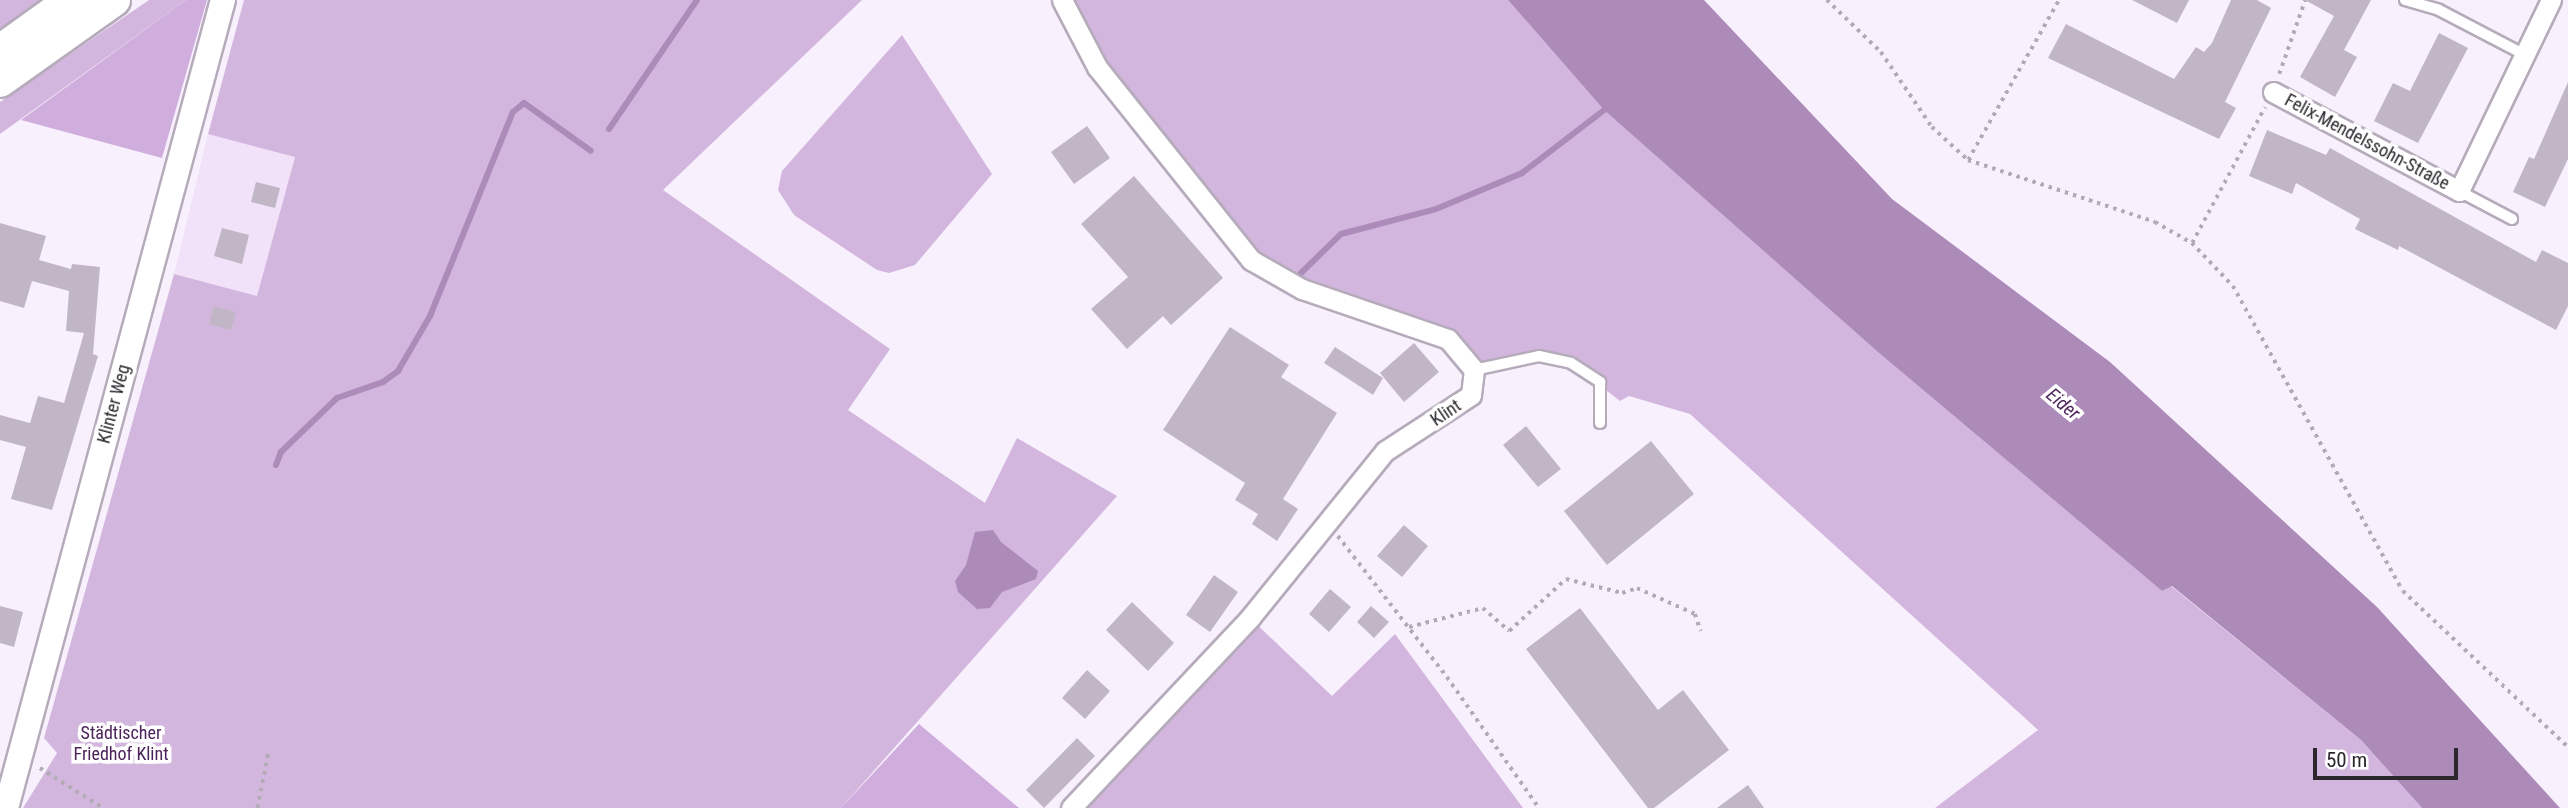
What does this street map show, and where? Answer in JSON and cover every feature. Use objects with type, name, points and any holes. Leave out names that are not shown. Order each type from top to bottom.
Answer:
[{"type":"highway","points":[[0,51],[71,0]]},
{"type":"highway","points":[[0,81],[114,0]]},
{"type":"street","name":"Klinter Weg","points":[[6,808],[223,0]]},
{"type":"street","points":[[1062,0],[1097,67],[1251,260],[1302,289],[1448,340],[1474,370]]},
{"type":"street","name":"Felix-Mendelssohn-Straße","points":[[2273,92],[2459,191],[2552,0]]},
{"type":"street","name":"Klint","points":[[1071,808],[1250,618],[1325,521],[1385,451],[1471,395],[1474,370]]},
{"type":"lane","points":[[2405,0],[2439,9],[2525,55]]},
{"type":"lane","points":[[2459,191],[2511,219]]},
{"type":"lane","points":[[1474,370],[1539,356],[1571,363],[1600,382],[1600,423]]},
{"type":"path","points":[[1827,0],[1881,52],[1932,127],[1968,160],[2155,222],[2192,243],[2233,286],[2403,591],[2568,747]]},
{"type":"path","points":[[1968,160],[2059,0]]},
{"type":"path","name":"Felix-Mendelssohn-Straße","points":[[2192,243],[2273,92],[2305,0]]},
{"type":"path","points":[[1325,521],[1409,627],[1539,808]]},
{"type":"path","points":[[1409,627],[1483,608],[1508,631],[1566,579],[1622,593],[1637,588],[1695,614],[1701,632]]},
{"type":"path","points":[[257,808],[268,754]]},
{"type":"path","points":[[19,756],[103,808]]},
{"type":"shaded area","points":[[186,0],[207,0],[162,158],[21,120]]},
{"type":"shaded area","points":[[208,134],[295,156],[257,296],[174,274]]},
{"type":"shaded area","points":[[919,724],[1019,808],[841,808]]},
{"type":"green space","points":[[0,0],[46,0],[0,32]]},
{"type":"green space","points":[[149,0],[186,0],[0,134],[0,102]]},
{"type":"green space","name":"Städtischer Friedhof Klint","points":[[244,0],[862,0],[663,190],[890,349],[848,410],[985,503],[1017,438],[1117,496],[841,808],[23,808],[57,753],[44,738],[174,274],[257,296],[295,157],[208,134]]},
{"type":"green space","points":[[1062,0],[1508,0],[1604,110],[1879,353],[2162,591],[2171,586],[2361,740],[2422,808],[1935,808],[2038,730],[1690,414],[1629,396],[1620,401],[1571,363],[1539,356],[1474,370],[1465,355],[1251,260],[1097,67]]},
{"type":"green space","points":[[902,35],[992,174],[915,265],[889,273],[877,270],[794,215],[778,190],[782,171]]},
{"type":"green space","points":[[1250,618],[1332,696],[1395,634],[1523,808],[1071,808]]},
{"type":"water","name":"Eider","points":[[1508,0],[1704,0],[1892,199],[2110,362],[2377,607],[2560,808],[2422,808],[2361,740],[2172,586],[2162,591],[1879,353],[1604,110]]},
{"type":"water","points":[[993,530],[1001,542],[1038,571],[1036,579],[1002,592],[990,608],[977,609],[958,592],[955,581],[966,565],[975,532]]},
{"type":"building","points":[[2132,0],[2189,0],[2177,23]]},
{"type":"building","points":[[2231,0],[2257,0],[2271,8],[2225,102],[2236,108],[2219,139],[2048,58],[2066,24],[2174,79],[2196,47],[2204,52],[2212,43]]},
{"type":"building","points":[[2305,0],[2371,0],[2344,50],[2357,57],[2335,97],[2300,77],[2334,16]]},
{"type":"building","points":[[2439,33],[2468,48],[2418,143],[2374,121],[2393,83],[2410,91]]},
{"type":"building","points":[[2568,82],[2568,159],[2545,207],[2513,192],[2529,157],[2534,159]]},
{"type":"building","points":[[1087,126],[1110,158],[1074,184],[1051,152]]},
{"type":"building","points":[[2267,130],[2326,155],[2330,148],[2536,262],[2542,250],[2568,263],[2568,306],[2556,330],[2399,246],[2398,250],[2355,229],[2360,219],[2296,183],[2292,194],[2249,176]]},
{"type":"building","points":[[1134,176],[1223,278],[1171,325],[1163,316],[1127,349],[1091,309],[1128,277],[1081,224]]},
{"type":"building","points":[[256,182],[280,188],[275,208],[251,202]]},
{"type":"building","points":[[0,223],[46,236],[39,260],[71,269],[72,264],[100,267],[93,354],[98,356],[52,510],[11,499],[26,447],[0,440],[0,415],[30,423],[38,396],[64,403],[84,333],[66,331],[69,291],[32,281],[24,308],[0,301]]},
{"type":"building","points":[[222,228],[249,235],[242,264],[214,256]]},
{"type":"building","points":[[214,306],[236,312],[231,330],[209,324]]},
{"type":"building","points":[[1230,327],[1289,365],[1281,377],[1337,413],[1283,499],[1298,509],[1277,541],[1252,524],[1258,514],[1235,500],[1245,483],[1163,430]]},
{"type":"building","points":[[1414,343],[1439,372],[1404,402],[1380,373]]},
{"type":"building","points":[[1335,347],[1383,378],[1373,395],[1324,363]]},
{"type":"building","points":[[1526,426],[1561,469],[1538,487],[1503,445]]},
{"type":"building","points":[[1651,441],[1694,494],[1607,565],[1564,511]]},
{"type":"building","points":[[1404,525],[1428,546],[1402,577],[1377,556]]},
{"type":"building","points":[[1214,575],[1238,592],[1210,632],[1186,615]]},
{"type":"building","points":[[1330,589],[1351,607],[1329,632],[1309,614]]},
{"type":"building","points":[[1132,602],[1174,643],[1148,671],[1106,630]]},
{"type":"building","points":[[0,606],[23,612],[14,647],[0,643]]},
{"type":"building","points":[[1371,606],[1389,622],[1374,638],[1357,622]]},
{"type":"building","points":[[1580,608],[1658,710],[1683,690],[1729,750],[1654,808],[1648,808],[1526,649]]},
{"type":"building","points":[[1087,670],[1110,691],[1085,719],[1062,698]]},
{"type":"building","points":[[1077,738],[1095,756],[1044,808],[1026,790]]},
{"type":"building","points":[[1748,785],[1764,808],[1717,808]]},
{"type":"waterway","points":[[609,129],[697,0]]},
{"type":"waterway","points":[[276,465],[281,452],[337,398],[383,382],[398,371],[430,316],[513,112],[524,103],[591,151]]},
{"type":"waterway","points":[[1301,273],[1341,234],[1436,209],[1522,173],[1604,110]]}]
